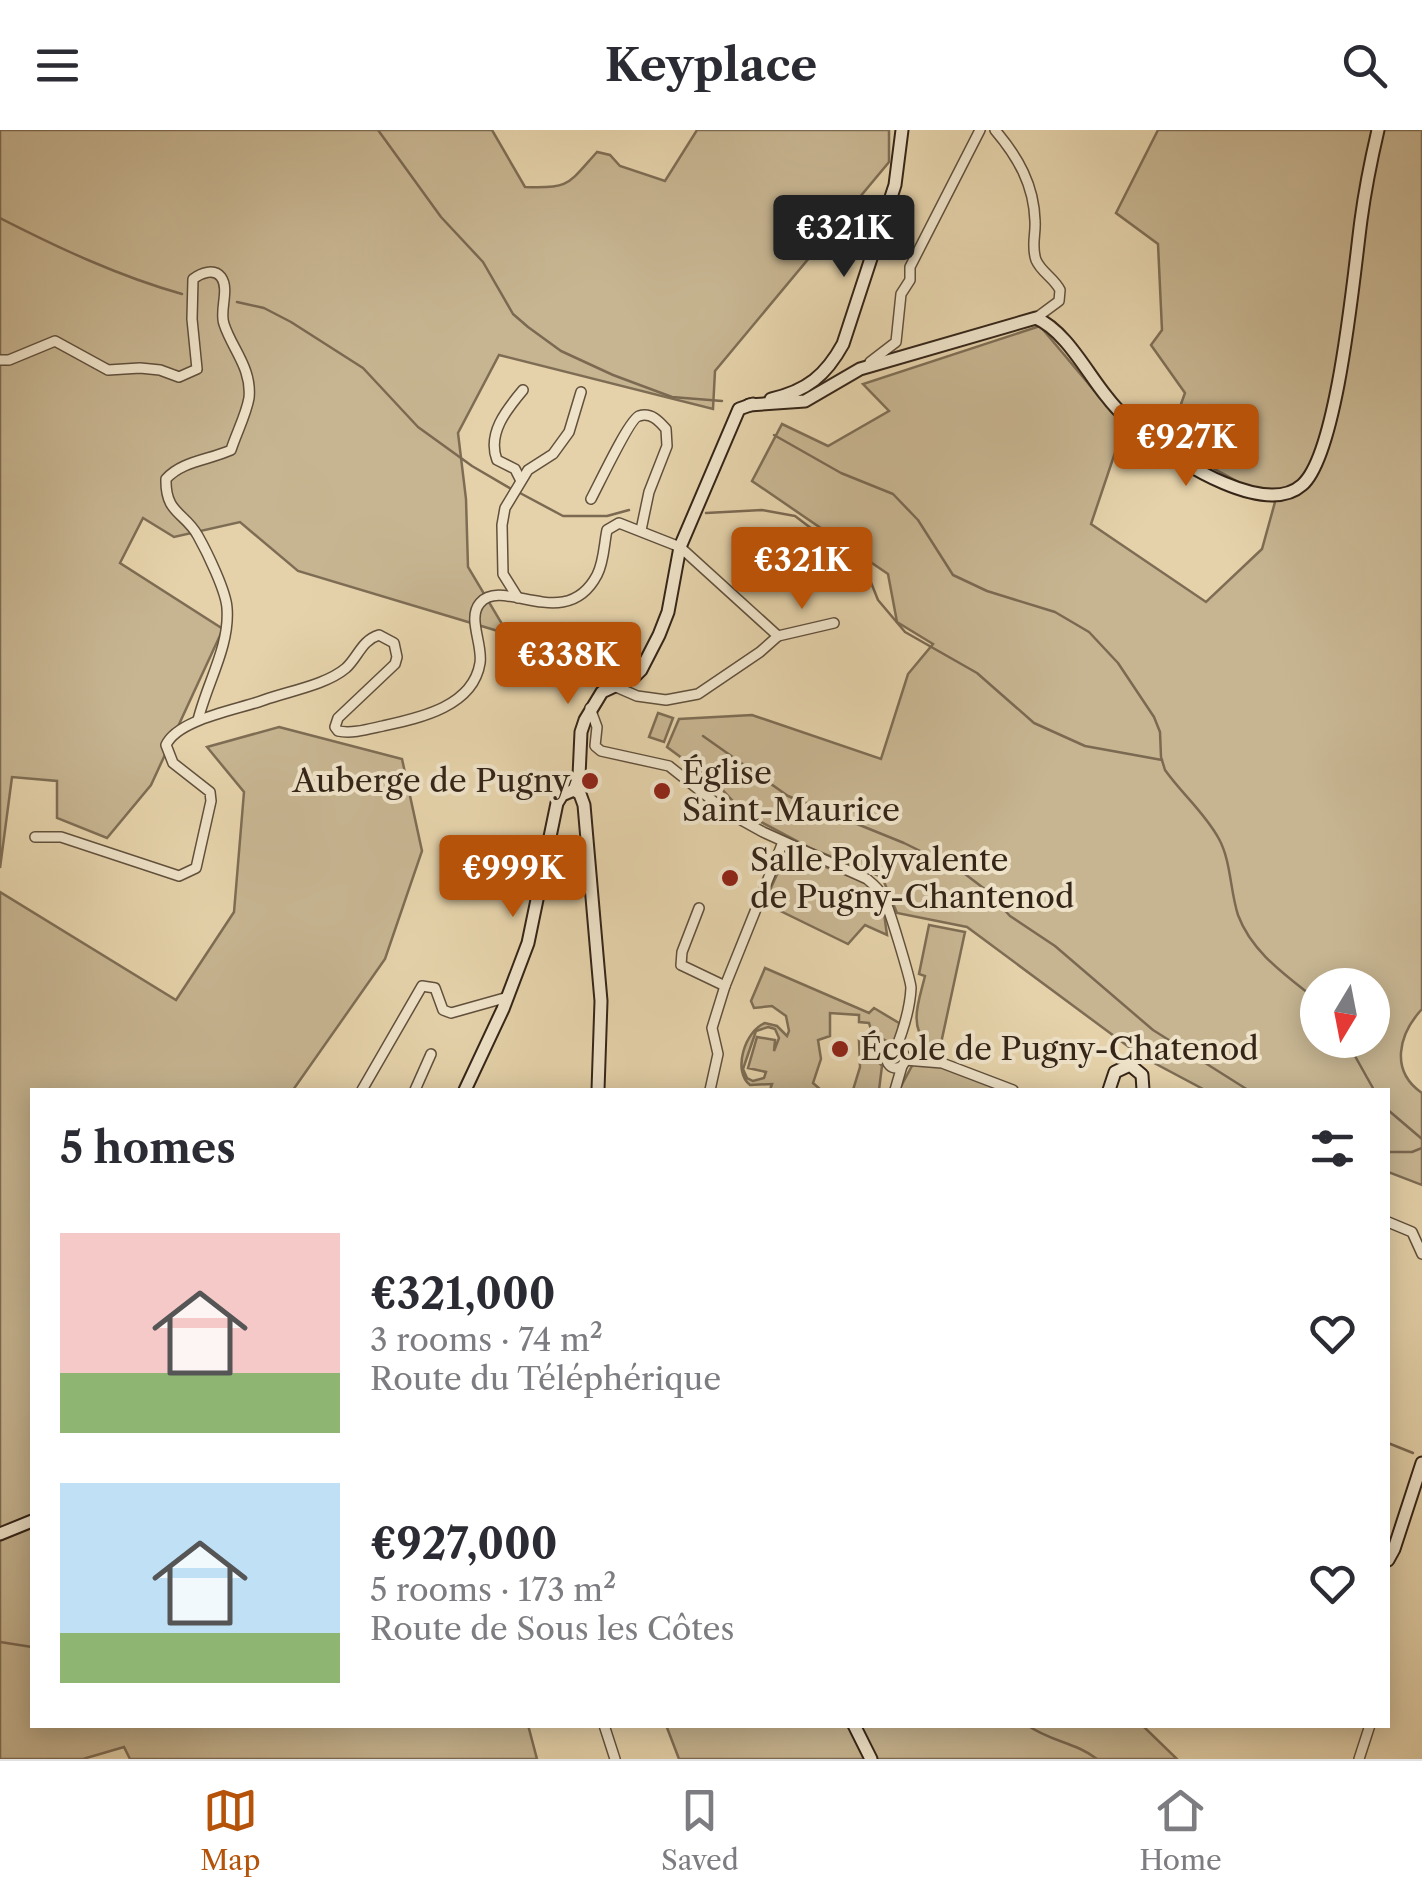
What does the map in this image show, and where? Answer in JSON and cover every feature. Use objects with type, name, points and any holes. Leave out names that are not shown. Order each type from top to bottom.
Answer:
[{"type":"street","points":[[465,1088],[508,996],[535,916],[553,813],[562,795],[574,790],[579,776],[581,732],[590,708],[602,692],[634,678],[642,670],[667,615],[680,546],[739,409],[810,386],[830,366],[854,315],[882,232],[895,185],[902,130]]},
{"type":"street","points":[[749,405],[805,401],[860,369],[896,342],[902,294],[910,280],[910,268],[980,130]]},
{"type":"street","points":[[860,369],[1036,318],[1059,301],[1060,290],[1037,263],[1033,248],[1036,224],[1027,180],[996,130]]},
{"type":"street","points":[[1036,318],[1067,345],[1110,401],[1173,456],[1234,487],[1269,494],[1293,491],[1302,486],[1314,467],[1328,427],[1378,130]]},
{"type":"street","points":[[0,360],[54,341],[108,370],[160,370],[178,378],[190,374],[197,368],[193,279],[212,272],[221,276],[222,317],[246,368],[249,397],[231,450],[207,461],[177,467],[166,479],[165,495],[174,511],[197,533],[228,604],[226,635],[198,720]]},
{"type":"street","points":[[518,482],[516,469],[497,460],[493,442],[509,406],[523,390]]},
{"type":"street","points":[[518,598],[503,574],[502,525],[510,497],[518,482],[561,444],[574,422],[581,392]]},
{"type":"street","points":[[591,499],[634,417],[644,414],[657,418],[666,429],[667,446],[649,492],[641,530]]},
{"type":"street","points":[[35,838],[61,837],[178,876],[196,868],[210,792],[173,764],[166,744],[172,735],[198,720],[338,673],[365,643],[378,635],[394,643],[395,664],[342,714],[335,727],[348,732],[430,714],[458,697],[478,670],[481,647],[474,613],[479,604],[485,598],[500,596],[548,603],[570,600],[598,574],[610,527],[619,523],[680,546],[778,636]]},
{"type":"street","points":[[614,686],[637,696],[666,700],[698,694],[778,636],[834,623]]},
{"type":"street","points":[[590,708],[597,727],[595,746],[601,751],[669,766],[728,812],[783,842],[867,878],[882,893],[910,981],[894,1088]]},
{"type":"street","points":[[574,790],[584,805],[598,961],[598,1088]]},
{"type":"street","points":[[710,1088],[718,1054],[712,1028],[783,842]]},
{"type":"street","points":[[699,908],[681,965],[725,986]]},
{"type":"street","points":[[363,1088],[422,986],[436,988],[443,1010],[450,1013],[508,996]]},
{"type":"street","points":[[416,1088],[431,1054]]},
{"type":"street","points":[[899,1059],[942,1062],[1007,1088]]},
{"type":"street","points":[[1111,1088],[1115,1072],[1130,1064],[1142,1075],[1143,1088]]},
{"type":"street","points":[[1390,1223],[1412,1232],[1422,1254]]},
{"type":"street","points":[[1390,1555],[1422,1463]]},
{"type":"street","points":[[0,1534],[30,1521]]},
{"type":"street","points":[[1390,1547],[1400,1530]]},
{"type":"street","points":[[605,1728],[615,1759]]},
{"type":"street","points":[[856,1728],[871,1759]]},
{"type":"street","points":[[1358,1759],[1369,1728]]},
{"type":"shaded area","points":[[0,130],[492,130],[525,187],[551,187],[567,182],[597,152],[610,155],[620,166],[665,181],[697,130],[889,130],[889,162],[715,371],[713,409],[499,355],[458,433],[466,499],[468,567],[508,634],[298,571],[240,522],[174,537],[143,518],[120,563],[223,629],[151,785],[107,838],[57,818],[57,781],[12,777],[0,868]]},
{"type":"shaded area","points":[[1158,130],[1422,130],[1422,1009],[1407,1030],[1401,1052],[1405,1074],[1422,1093],[1422,1185],[1390,1173],[1390,1088],[1201,1088],[1141,1056],[967,927],[897,913],[882,877],[812,849],[744,813],[717,784],[667,747],[679,719],[752,715],[881,759],[908,674],[933,644],[897,622],[888,574],[752,481],[782,424],[828,446],[889,411],[863,384],[1040,326],[1124,426],[1091,524],[1206,602],[1262,549],[1275,502],[1167,443],[1185,393],[1151,345],[1162,330],[1158,244],[1116,213]]},
{"type":"shaded area","points":[[658,713],[673,718],[664,742],[649,737]]},
{"type":"shaded area","points":[[279,727],[402,759],[422,851],[385,959],[294,1088],[30,1088],[30,1728],[529,1728],[537,1759],[130,1759],[124,1747],[83,1759],[0,1759],[0,892],[176,1000],[234,912],[244,792],[207,747]]},
{"type":"shaded area","points":[[782,850],[865,882],[883,906],[887,935],[865,925],[848,944],[764,903],[785,857]]},
{"type":"shaded area","points":[[929,925],[965,932],[940,1048],[928,1046],[917,1021],[925,976],[919,974]]},
{"type":"shaded area","points":[[765,968],[869,1013],[874,1008],[899,1023],[899,1040],[892,1044],[872,1033],[869,1023],[859,1022],[859,1015],[830,1013],[830,1036],[818,1040],[821,1059],[813,1083],[819,1088],[750,1085],[742,1071],[742,1061],[752,1034],[765,1023],[777,1026],[787,1036],[789,1031],[786,1016],[772,1006],[754,1008],[751,1001]],"holes":[[[775,1029],[779,1038],[774,1051],[775,1040],[757,1037],[748,1068],[766,1072],[764,1078],[747,1078],[743,1069],[756,1031]]]},
{"type":"shaded area","points":[[859,1041],[871,1046],[872,1055],[882,1066],[879,1088],[854,1088],[860,1067]]},
{"type":"shaded area","points":[[913,1064],[940,1065],[996,1088],[900,1088]]},
{"type":"shaded area","points":[[667,1728],[1145,1728],[1177,1759],[679,1759]]},
{"type":"waterway","points":[[378,130],[441,217],[483,262],[513,314],[528,327],[561,351],[613,375],[672,397],[722,401]]},
{"type":"waterway","points":[[0,218],[89,260],[182,294]]},
{"type":"waterway","points":[[237,302],[264,308],[291,322],[363,368],[418,427],[513,490]]},
{"type":"waterway","points":[[774,435],[841,473],[893,494],[918,520],[953,575],[987,591],[1055,612],[1089,632],[1118,663],[1154,717],[1165,770],[1219,839],[1244,929],[1272,963],[1300,986]]},
{"type":"waterway","points":[[520,493],[563,516],[607,516],[629,510]]},
{"type":"waterway","points":[[706,513],[762,510],[795,516],[866,570],[878,600],[905,632],[977,673],[1034,723],[1085,746],[1162,760]]},
{"type":"waterway","points":[[703,736],[788,796],[904,843],[961,871],[1010,916],[1055,946],[1153,1030],[1245,1088]]},
{"type":"waterway","points":[[1356,1058],[1373,1088]]},
{"type":"waterway","points":[[1390,1112],[1422,1139]]},
{"type":"waterway","points":[[1390,1152],[1422,1148]]},
{"type":"waterway","points":[[1390,1444],[1413,1453]]},
{"type":"waterway","points":[[0,1642],[30,1647]]},
{"type":"waterway","points":[[1032,1728],[1097,1759]]},
{"type":"place","name":"Auberge de Pugny","points":[[590,781]]},
{"type":"place","name":"Église Saint-Maurice","points":[[662,791]]},
{"type":"place","name":"Salle Polyvalente de Pugny-Chantenod","points":[[730,878]]},
{"type":"place","name":"École de Pugny-Chatenod","points":[[840,1049]]}]
